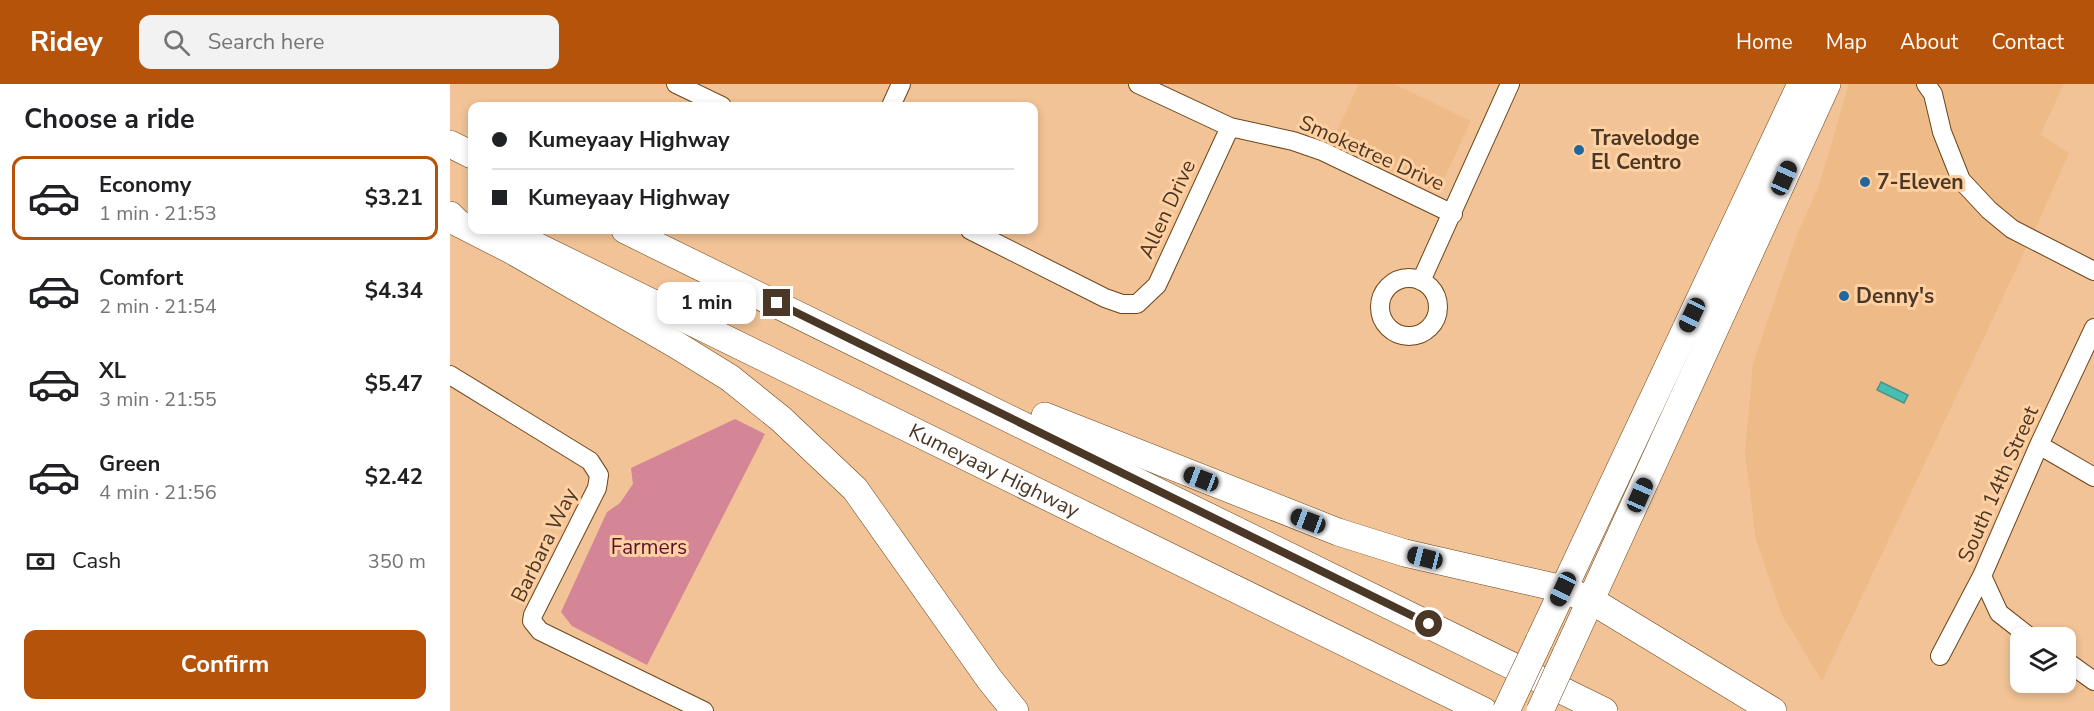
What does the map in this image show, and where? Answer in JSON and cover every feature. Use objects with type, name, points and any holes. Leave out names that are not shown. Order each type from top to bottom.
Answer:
[{"type":"highway","points":[[1506,711],[1801,84]]},
{"type":"highway","points":[[1539,711],[1592,601],[1827,84]]},
{"type":"highway","points":[[450,144],[468,153]]},
{"type":"highway","points":[[450,203],[468,212]]},
{"type":"highway","points":[[450,215],[468,228]]},
{"type":"highway","points":[[480,234],[675,344],[730,378],[781,419],[855,489],[990,680],[1015,711]]},
{"type":"highway","name":"Kumeyaay Highway","points":[[512,234],[1484,711]]},
{"type":"highway","points":[[633,234],[1604,711]]},
{"type":"highway","points":[[777,303],[832,319],[1073,429],[1308,521],[1405,553],[1563,589],[1592,601],[1773,711]]},
{"type":"street","points":[[676,84],[714,102]]},
{"type":"street","points":[[893,102],[901,84]]},
{"type":"street","name":"Smoketree Drive","points":[[1138,84],[1230,127],[1293,141],[1322,151],[1453,214]]},
{"type":"street","points":[[1421,281],[1510,84]]},
{"type":"street","points":[[1926,84],[1933,94],[1942,132],[1961,180],[1989,210],[2012,229],[2094,271]]},
{"type":"street","name":"Allen Drive","points":[[978,234],[1105,298],[1122,304],[1137,304],[1157,285],[1230,127]]},
{"type":"street","name":"South 14th Street","points":[[1940,656],[1982,576],[2094,328]]},
{"type":"street","name":"Barbara Way","points":[[450,375],[590,461],[599,475],[597,488],[532,621],[540,631],[704,711]]},
{"type":"street","points":[[2040,445],[2094,477]]},
{"type":"street","points":[[1982,576],[1999,613],[2017,627]]},
{"type":"street","points":[[2076,668],[2094,681]]},
{"type":"shaded area","points":[[1359,84],[1394,84],[1471,121],[1440,187],[1431,189],[1332,141]]},
{"type":"shaded area","points":[[1849,84],[2064,84],[2040,135],[2069,153],[1822,681],[1782,615],[1756,539],[1745,452],[1753,363],[1797,235],[1819,186]]},
{"type":"green space","name":"Farmers","points":[[735,419],[765,434],[647,665],[572,626],[561,612],[607,512],[620,503],[633,484],[631,468]]},
{"type":"water","points":[[1881,382],[1908,395],[1904,403],[1877,390]]},
{"type":"place","name":"Travelodge El Centro","points":[[1579,150]]},
{"type":"place","name":"7-Eleven","points":[[1865,182]]},
{"type":"place","name":"Denny's","points":[[1844,296]]},
{"type":"route","points":[[777,303],[1429,624]]}]
